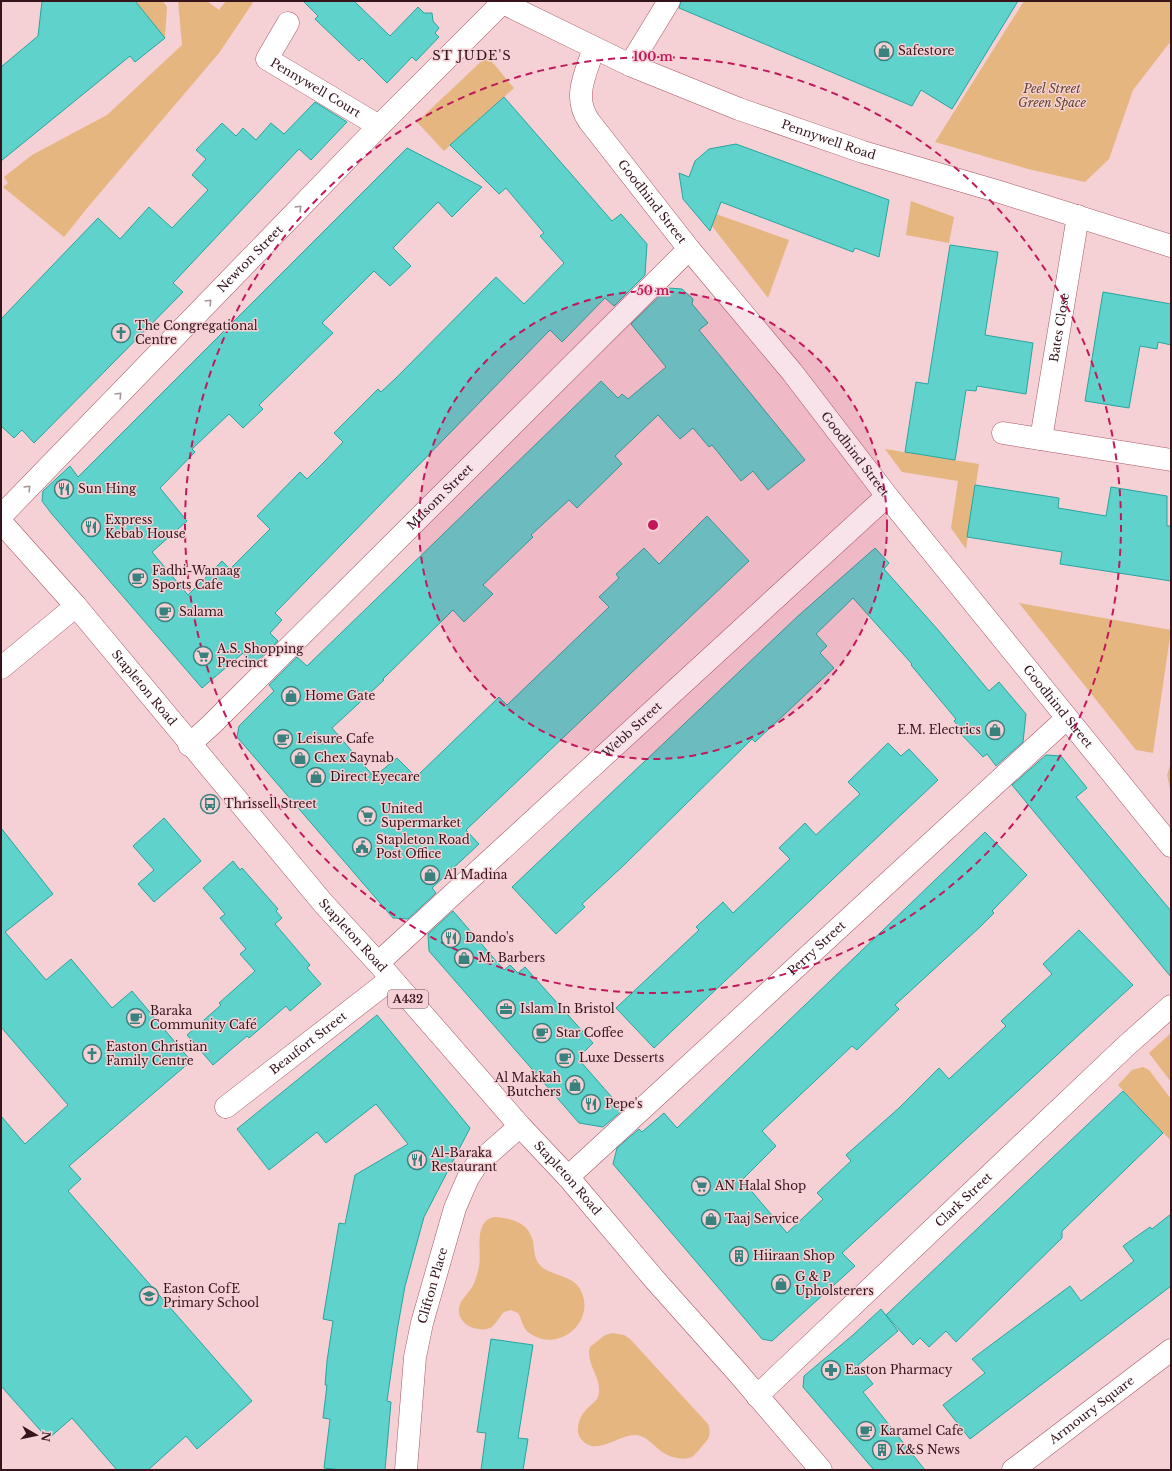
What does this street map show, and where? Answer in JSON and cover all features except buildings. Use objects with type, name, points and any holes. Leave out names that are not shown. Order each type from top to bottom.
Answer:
[{"type":"street","points":[[630,65],[669,1]]},
{"type":"street","name":"Pennywell Road","points":[[501,2],[630,65],[739,109],[863,152],[1078,216],[1171,246]]},
{"type":"street","name":"Newton Street","points":[[1,516],[501,2]]},
{"type":"street","name":"Pennywell Court","points":[[288,23],[267,59],[379,126]]},
{"type":"street","name":"Goodhind Street","points":[[594,48],[581,86],[580,102],[583,112],[689,249],[792,372],[886,496],[1066,719],[1171,846]]},
{"type":"street","name":"Bates Close","points":[[1041,439],[1078,216]]},
{"type":"street","name":"Milsom Street","points":[[189,745],[223,713],[689,249]]},
{"type":"street","points":[[1003,433],[1171,460]]},
{"type":"street","name":"Webb Street","points":[[384,971],[886,496]]},
{"type":"street","name":"Stapleton Road","points":[[1,522],[76,606],[189,745],[322,903],[384,971],[520,1126],[568,1177],[655,1280],[821,1470]]},
{"type":"street","points":[[1,668],[76,606]]},
{"type":"street","name":"Perry Street","points":[[568,1177],[1066,719]]},
{"type":"street","name":"Beaufort Street","points":[[226,1107],[384,971]]},
{"type":"street","name":"Clark Street","points":[[757,1396],[1120,1052],[1171,1006]]},
{"type":"street","name":"Clifton Place","points":[[406,1470],[415,1357],[422,1323],[455,1208],[468,1178],[477,1164],[520,1126]]},
{"type":"street","name":"Armoury Square","points":[[1014,1470],[1171,1350]]},
{"type":"green space","points":[[135,1],[163,1],[167,7],[165,38]]},
{"type":"green space","points":[[178,1],[207,1],[219,10],[226,1],[254,1],[219,53],[64,237],[3,187],[8,183],[4,177],[32,155],[107,115],[182,45]]},
{"type":"green space","name":"Peel Street Green Space","points":[[1024,1],[1171,1],[1171,41],[1133,90],[1109,159],[1085,182],[1028,169],[935,142]]},
{"type":"green space","points":[[487,56],[514,88],[444,151],[417,122]]},
{"type":"green space","points":[[911,201],[954,217],[949,243],[906,235]]},
{"type":"green space","points":[[716,214],[789,240],[768,298],[712,226]]},
{"type":"green space","points":[[885,449],[979,464],[966,549],[951,528],[958,481],[902,472]]},
{"type":"green space","points":[[1019,603],[1171,630],[1153,753],[1136,750]]},
{"type":"green space","points":[[1171,762],[1171,793],[1167,775]]},
{"type":"green space","points":[[1171,1033],[1171,1082],[1149,1053]]},
{"type":"green space","points":[[1143,1067],[1149,1070],[1171,1099],[1171,1141],[1118,1085],[1132,1070]]},
{"type":"green space","points":[[494,1217],[507,1218],[523,1225],[531,1235],[536,1259],[541,1266],[552,1273],[571,1280],[580,1289],[584,1301],[584,1313],[572,1332],[551,1340],[539,1338],[524,1328],[518,1313],[511,1310],[504,1312],[492,1327],[485,1329],[469,1326],[461,1319],[459,1314],[460,1305],[472,1288],[479,1267],[481,1231],[487,1220]]},
{"type":"green space","points":[[612,1333],[624,1335],[630,1339],[708,1424],[710,1432],[709,1437],[692,1457],[683,1459],[670,1456],[659,1450],[646,1439],[636,1435],[622,1438],[601,1446],[588,1445],[580,1437],[578,1433],[578,1425],[580,1420],[583,1413],[597,1399],[599,1390],[599,1384],[590,1360],[590,1347],[605,1335]]},
{"type":"place","name":"Safestore","points":[[884,51]]},
{"type":"place","name":"The Congregational Centre","points":[[121,333]]},
{"type":"place","name":"Sun Hing","points":[[64,489]]},
{"type":"place","name":"Express Kebab House","points":[[91,527]]},
{"type":"place","name":"Fadhi-Wanaag Sports Cafe","points":[[138,578]]},
{"type":"place","name":"Salama","points":[[165,612]]},
{"type":"place","name":"A.S. Shopping Precinct","points":[[203,656]]},
{"type":"place","name":"Home Gate","points":[[291,696]]},
{"type":"place","name":"E.M. Electrics","points":[[995,730]]},
{"type":"place","name":"Leisure Cafe","points":[[283,739]]},
{"type":"place","name":"Chex Saynab","points":[[300,758]]},
{"type":"place","name":"Direct Eyecare","points":[[316,777]]},
{"type":"place","name":"Thrissell Street","points":[[210,804]]},
{"type":"place","name":"United Supermarket","points":[[367,816]]},
{"type":"place","name":"Stapleton Road Post Office","points":[[362,847]]},
{"type":"place","name":"Al Madina","points":[[430,875]]},
{"type":"place","name":"Dando's","points":[[451,938]]},
{"type":"place","name":"M. Barbers","points":[[464,958]]},
{"type":"place","name":"Islam In Bristol","points":[[506,1009]]},
{"type":"place","name":"Baraka Community Café","points":[[136,1018]]},
{"type":"place","name":"Star Coffee","points":[[542,1033]]},
{"type":"place","name":"Easton Christian Family Centre","points":[[92,1054]]},
{"type":"place","name":"Luxe Desserts","points":[[565,1058]]},
{"type":"place","name":"Al Makkah Butchers","points":[[575,1085]]},
{"type":"place","name":"Pepe's","points":[[591,1104]]},
{"type":"place","name":"Al-Baraka Restaurant","points":[[417,1160]]},
{"type":"place","name":"AN Halal Shop","points":[[701,1186]]},
{"type":"place","name":"Taaj Service","points":[[711,1219]]},
{"type":"place","name":"Hiiraan Shop","points":[[739,1256]]},
{"type":"place","name":"G & P Upholsterers","points":[[781,1284]]},
{"type":"place","name":"Easton CofE Primary School","points":[[149,1296]]},
{"type":"place","name":"Easton Pharmacy","points":[[831,1370]]},
{"type":"place","name":"Karamel Cafe","points":[[866,1431]]},
{"type":"place","name":"K&S News","points":[[882,1450]]},
{"type":"district","name":"ST JUDE'S","points":[[472,55]]}]
